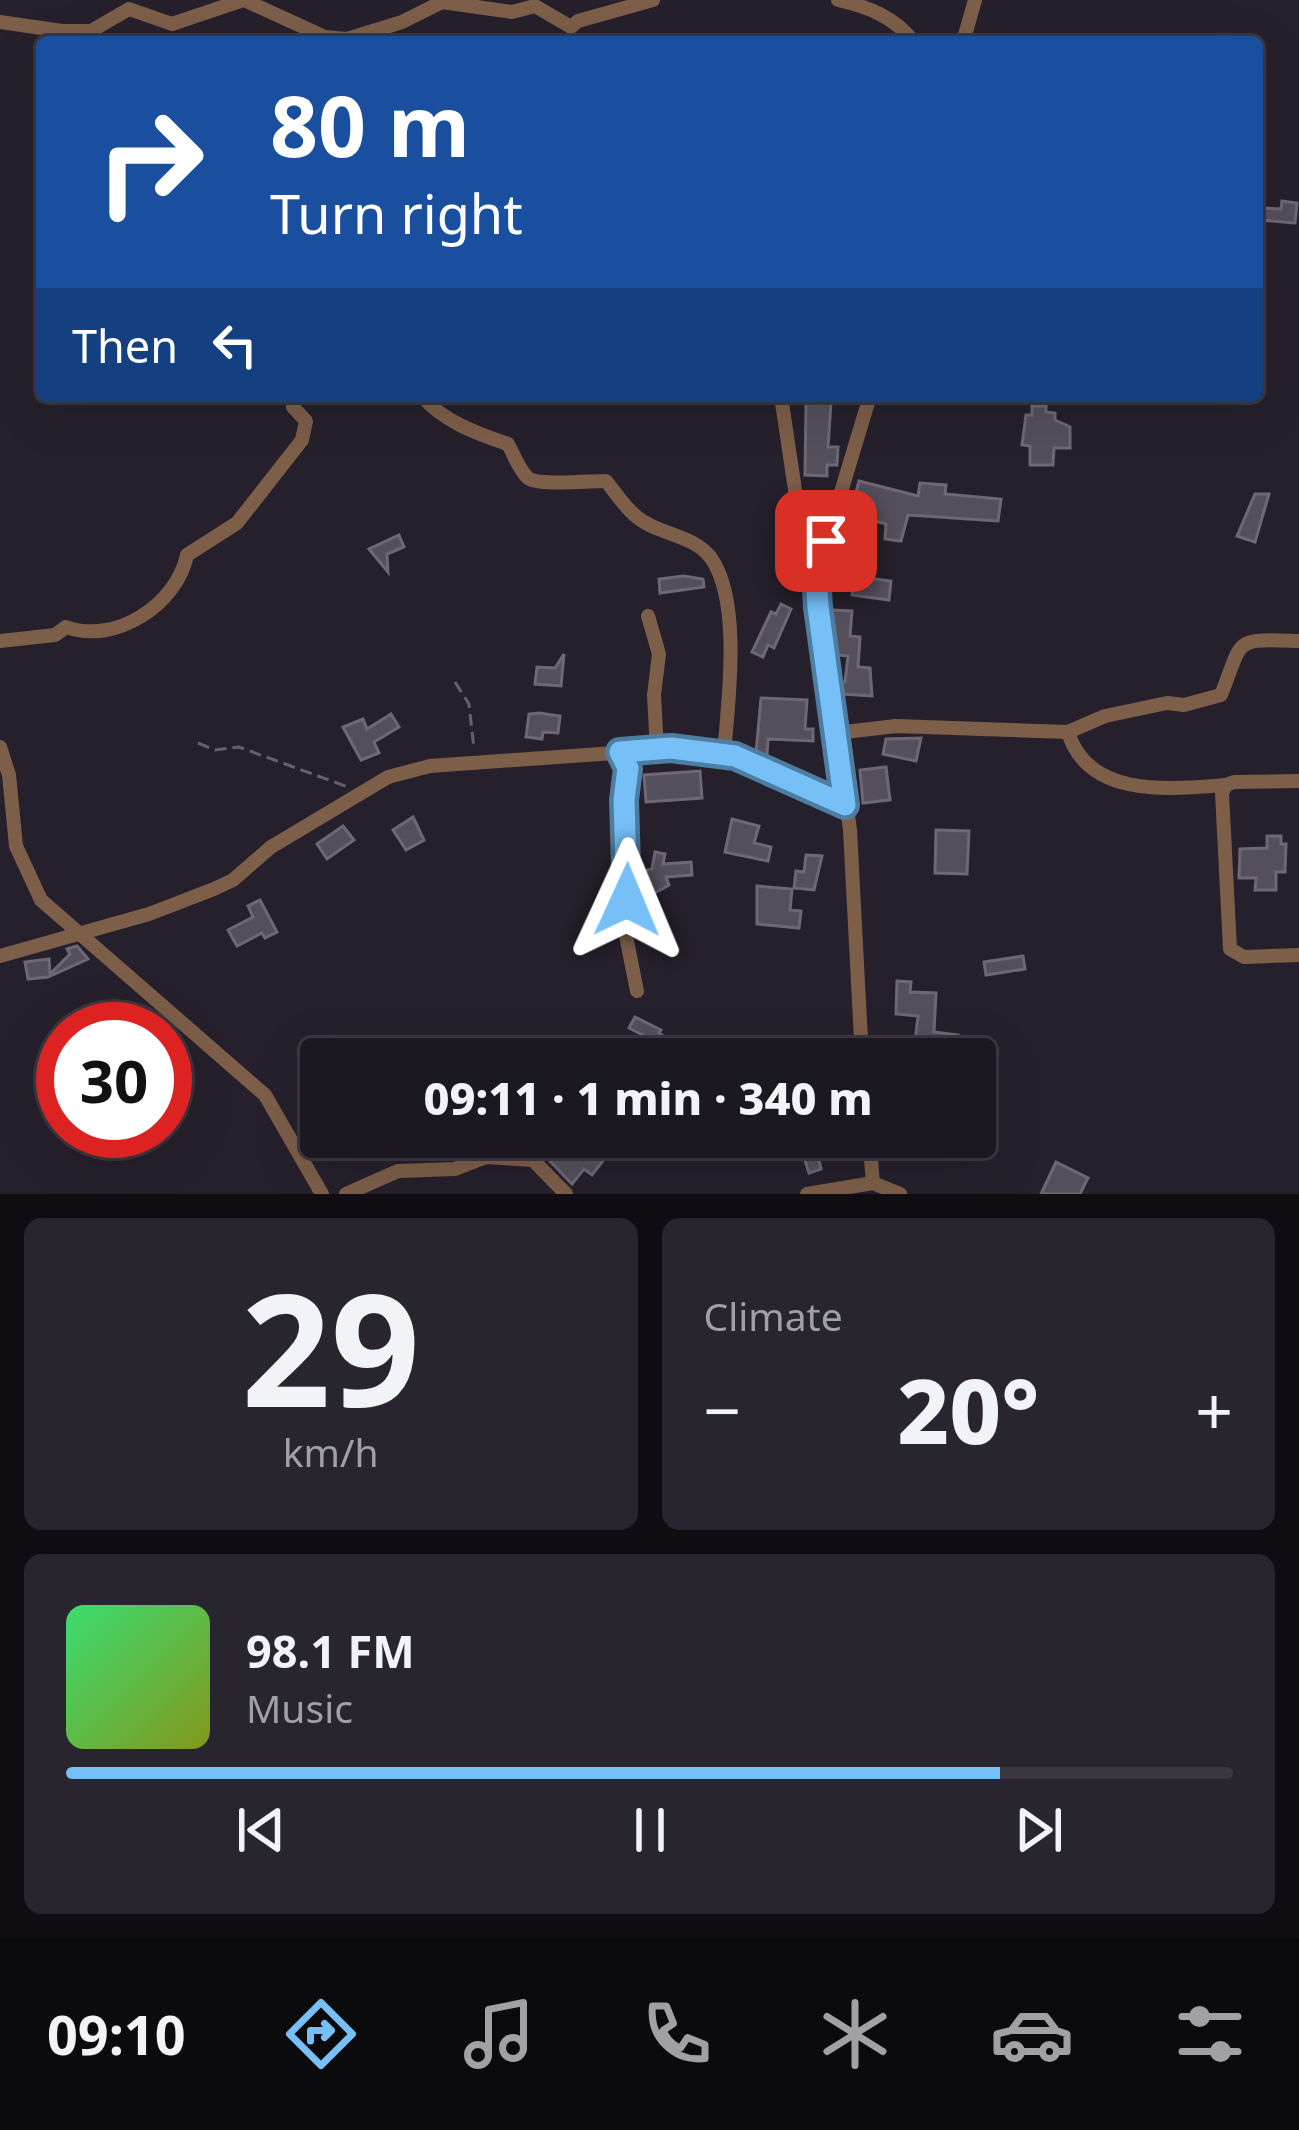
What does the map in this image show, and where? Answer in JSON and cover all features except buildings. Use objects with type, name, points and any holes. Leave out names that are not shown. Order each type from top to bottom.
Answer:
[{"type":"street","points":[[0,22],[91,31],[129,10],[172,24],[244,0],[323,36]]},
{"type":"street","points":[[357,36],[402,22],[442,2],[512,12],[535,5],[571,27],[653,0]]},
{"type":"street","points":[[838,0],[881,14],[907,36]]},
{"type":"street","points":[[965,36],[975,0]]},
{"type":"street","points":[[0,641],[55,634],[66,627],[84,633],[107,631],[155,608],[183,577],[187,555],[237,523],[302,440],[306,421],[292,407],[293,402]]},
{"type":"street","points":[[430,402],[447,416],[508,444],[526,476],[539,484],[606,482],[639,520],[678,534],[710,558],[727,605],[732,648],[724,754]]},
{"type":"street","points":[[782,402],[805,557],[816,575]]},
{"type":"street","points":[[861,1038],[853,871],[816,575],[868,402]]},
{"type":"street","points":[[649,616],[659,654],[654,694],[657,750]]},
{"type":"street","points":[[836,733],[896,726],[1069,732],[1105,716],[1167,703],[1207,701],[1221,695],[1234,650],[1241,644],[1299,640]]},
{"type":"street","points":[[1069,732],[1072,745],[1095,773],[1122,783],[1179,788],[1299,781]]},
{"type":"street","points":[[0,747],[9,775],[16,846],[41,900],[265,1095],[322,1194]]},
{"type":"street","points":[[0,956],[149,914],[214,889],[361,791],[408,771],[657,750],[724,754],[845,805]]},
{"type":"street","points":[[620,752],[628,768],[625,931],[637,991]]},
{"type":"street","points":[[1226,785],[1230,949],[1244,957],[1299,955]]},
{"type":"street","points":[[346,1194],[398,1171],[455,1169],[486,1157],[533,1160],[566,1194]]},
{"type":"street","points":[[871,1158],[873,1184]]},
{"type":"street","points":[[807,1194],[873,1184],[900,1194]]},
{"type":"path","points":[[455,682],[469,704],[475,763]]},
{"type":"path","points":[[198,742],[215,750],[239,747],[361,791]]},
{"type":"route","points":[[627,900],[624,800],[628,768],[620,752],[671,748],[735,756],[845,805],[818,607],[816,575],[826,541]]}]
